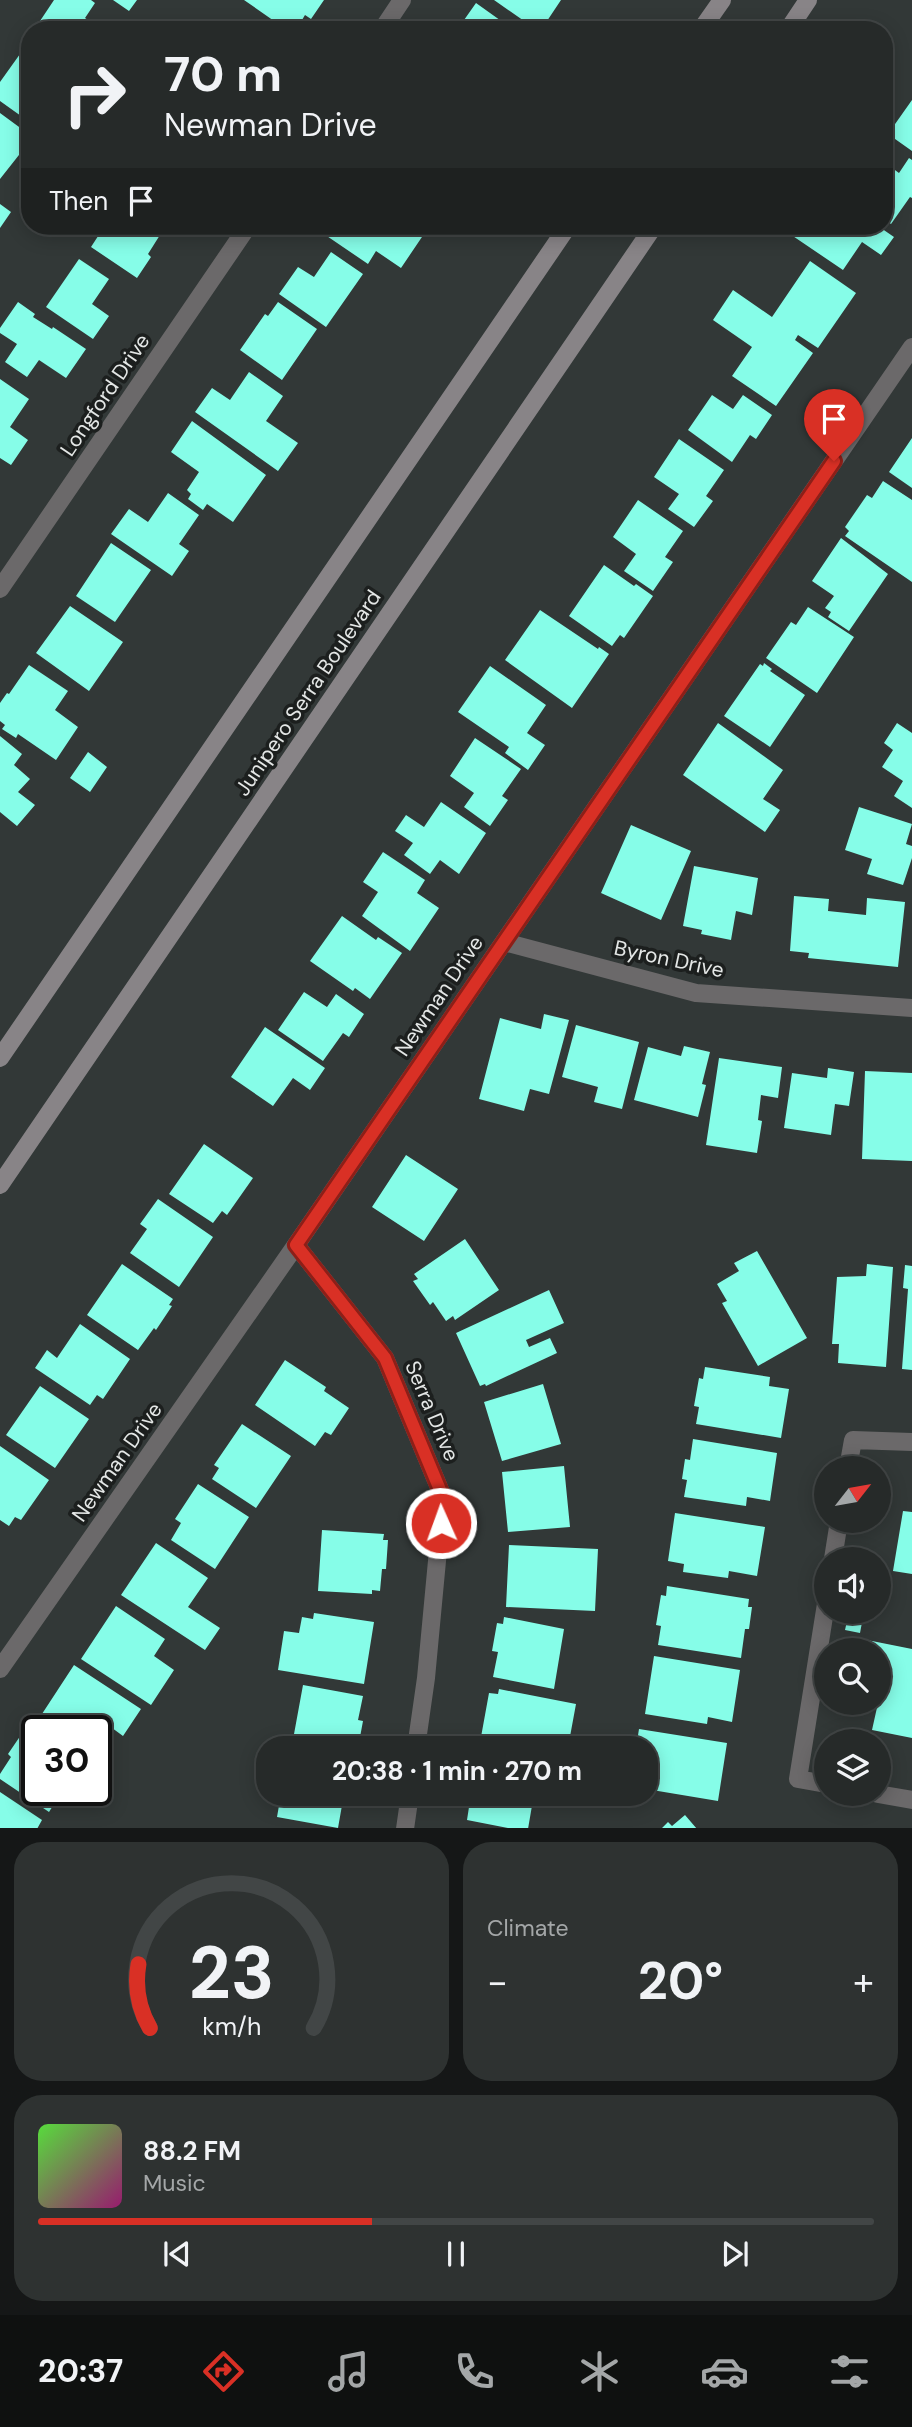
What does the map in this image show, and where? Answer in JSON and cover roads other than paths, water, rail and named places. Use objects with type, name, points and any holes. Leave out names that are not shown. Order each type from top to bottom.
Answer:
[{"type":"main road","points":[[707,21],[722,0]]},
{"type":"main road","points":[[794,21],[808,0]]},
{"type":"main road","points":[[0,1058],[562,235]]},
{"type":"main road","name":"Junipero Serra Boulevard","points":[[0,1185],[648,235]]},
{"type":"street","points":[[388,21],[402,0]]},
{"type":"street","name":"Longford Drive","points":[[0,589],[242,235]]},
{"type":"street","name":"Newman Drive","points":[[0,1669],[296,1245],[912,347]]},
{"type":"street","name":"Byron Drive","points":[[504,942],[696,993],[912,1008]]},
{"type":"street","name":"Serra Drive","points":[[296,1245],[385,1358],[443,1497],[426,1678],[418,1736]]},
{"type":"street","points":[[850,1456],[853,1440],[912,1442]]},
{"type":"street","points":[[814,1782],[798,1779],[823,1624]]},
{"type":"street","points":[[891,1796],[912,1800]]},
{"type":"street","points":[[405,1828],[408,1806]]}]
